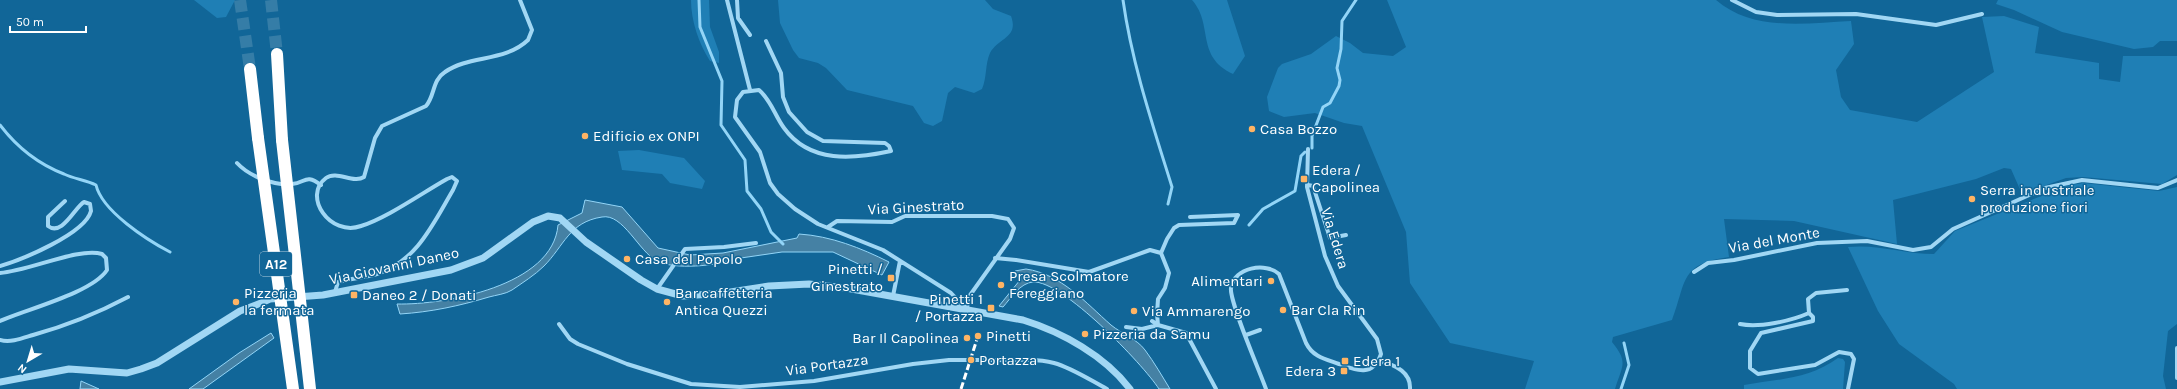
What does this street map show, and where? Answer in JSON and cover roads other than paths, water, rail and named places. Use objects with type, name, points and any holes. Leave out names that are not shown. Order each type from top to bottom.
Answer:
[{"type":"highway","name":"A12","points":[[277,54],[282,140],[310,389]]},
{"type":"highway","name":"A12","points":[[250,69],[258,138],[293,389]]},
{"type":"street","points":[[335,292],[338,282],[377,274],[393,267],[409,257],[419,246],[457,181],[452,177],[447,179],[374,220],[349,229],[335,224],[326,218],[320,211],[318,202],[321,185],[326,178],[334,176],[360,179],[364,177],[375,138],[382,126],[426,106],[430,102],[434,87],[442,74],[451,68],[500,55],[528,40],[532,30],[520,0]]},
{"type":"street","points":[[727,0],[750,90]]},
{"type":"street","points":[[737,0],[738,18],[750,34]]},
{"type":"street","points":[[1732,0],[1756,12],[1763,13],[1796,15],[1856,14],[1936,25],[1982,14]]},
{"type":"street","points":[[766,40],[781,73],[783,97],[789,112],[807,132],[823,141],[885,143],[890,146],[891,151],[861,158],[841,158],[808,149],[789,136],[777,119],[766,96],[759,90],[743,92],[737,100],[735,117],[760,152],[770,183],[778,194],[795,209],[818,224],[883,250],[951,293],[967,310]]},
{"type":"street","points":[[1308,149],[1308,185]]},
{"type":"street","points":[[238,163],[243,169],[273,182],[293,184],[306,178],[314,179],[321,185]]},
{"type":"street","name":"Via del Monte","points":[[1694,272],[1708,263],[1734,260],[1817,243],[1867,241],[1901,249],[1919,249],[1932,246],[1953,229],[2032,193],[2058,184],[2082,180],[2158,188],[2177,180]]},
{"type":"street","name":"Via Edera","points":[[1308,185],[1313,186],[1330,238],[1346,235]]},
{"type":"street","name":"Via Edera","points":[[1308,185],[1325,256],[1338,286],[1377,339],[1381,354],[1378,361]]},
{"type":"street","points":[[0,266],[58,240],[85,222],[91,211],[90,204],[84,202],[78,207],[71,218],[57,228],[48,226],[48,217],[65,200]]},
{"type":"street","points":[[1158,325],[1158,299],[1165,288],[1170,273],[1161,253],[1174,228],[1179,225],[1234,223],[1238,215],[1190,217]]},
{"type":"street","name":"Via Giovanni Daneo","points":[[0,382],[68,369],[126,373],[140,369],[157,363],[240,312],[261,303],[270,300],[335,292],[451,270],[483,258],[533,222],[548,216],[560,218],[584,240],[635,276],[657,289]]},
{"type":"street","name":"Via Ginestrato","points":[[828,227],[837,221],[892,222],[905,216],[992,216],[1008,219],[1014,228],[1010,239],[995,258],[968,298],[967,310]]},
{"type":"street","points":[[756,243],[724,247],[685,249],[657,289],[683,296],[797,284],[846,288],[1023,320],[1042,326],[1101,361],[1130,389]]},
{"type":"street","points":[[995,258],[1089,272],[1150,250],[1161,253]]},
{"type":"street","points":[[0,273],[14,272],[84,252],[102,254],[106,258],[107,270],[102,277],[87,287],[0,321]]},
{"type":"street","points":[[892,296],[900,261]]},
{"type":"street","points":[[1266,389],[1246,335],[1231,288],[1235,279],[1240,274],[1253,268],[1270,268],[1279,274],[1310,351],[1317,356],[1358,371],[1370,368],[1378,361],[1396,366],[1404,372],[1408,378],[1410,389]]},
{"type":"street","points":[[1808,313],[1808,299],[1816,293],[1847,290]]},
{"type":"street","points":[[0,340],[12,341],[70,325],[95,314],[128,296]]},
{"type":"street","points":[[1740,324],[1751,327],[1797,318],[1808,313]]},
{"type":"street","points":[[1808,313],[1813,317],[1813,321],[1808,324],[1761,333],[1750,351],[1750,368],[1758,374],[1815,365],[1840,352],[1851,354],[1854,359],[1848,389]]},
{"type":"street","points":[[1152,321],[1158,325],[1186,333],[1216,389]]},
{"type":"street","name":"Via Portazza","points":[[559,324],[570,339],[578,344],[627,364],[690,384],[740,387],[814,381],[913,364],[949,360],[1028,360],[1054,363],[1084,376],[1107,389]]},
{"type":"street","points":[[1126,327],[1142,329],[1158,325]]},
{"type":"street","points":[[1246,335],[1260,330]]},
{"type":"street","points":[[2177,348],[2177,378]]},
{"type":"waterway","points":[[699,0],[700,27],[722,81],[721,125],[745,160],[747,191],[761,209],[771,232],[783,244]]},
{"type":"waterway","points":[[1123,0],[1137,71],[1172,187],[1168,204]]},
{"type":"waterway","points":[[1312,148],[1312,136],[1323,107],[1330,103],[1339,86],[1340,80],[1337,68],[1341,49],[1342,21],[1356,0]]},
{"type":"waterway","points":[[0,125],[20,147],[37,160],[68,176],[96,185],[100,195],[107,205],[127,224],[170,252]]},
{"type":"waterway","points":[[1249,225],[1263,209],[1295,191],[1301,156],[1305,152]]},
{"type":"waterway","points":[[1621,389],[1629,365],[1624,343]]},
{"type":"tunnel","points":[[240,0],[250,69]]},
{"type":"tunnel","points":[[271,0],[277,54]]},
{"type":"railway","points":[[961,389],[978,336]]},
{"type":"place","name":"Casa Bozzo","points":[[1252,129]]},
{"type":"place","name":"Edificio ex ONPI","points":[[585,136]]},
{"type":"place","name":"Edera / Capolinea","points":[[1304,179]]},
{"type":"place","name":"Serra industriale produzione fiori","points":[[1972,199]]},
{"type":"place","name":"Casa del Popolo","points":[[627,259]]},
{"type":"place","name":"Pinetti / Ginestrato","points":[[891,278]]},
{"type":"place","name":"Alimentari","points":[[1271,281]]},
{"type":"place","name":"Presa Scolmatore Fereggiano","points":[[1001,285]]},
{"type":"place","name":"Daneo 2 / Donati","points":[[354,295]]},
{"type":"place","name":"Pizzeria la fermata","points":[[236,302]]},
{"type":"place","name":"Bar caffetteria Antica Quezzi","points":[[667,302]]},
{"type":"place","name":"Pinetti 1 / Portazza","points":[[991,308]]},
{"type":"place","name":"Bar Cla Rin","points":[[1283,310]]},
{"type":"place","name":"Via Ammarengo","points":[[1134,311]]},
{"type":"place","name":"Pizzeria da Samu","points":[[1085,334]]},
{"type":"place","name":"Pinetti","points":[[978,336]]},
{"type":"place","name":"Bar Il Capolinea","points":[[967,338]]},
{"type":"place","name":"Portazza","points":[[971,360]]},
{"type":"place","name":"Edera 1","points":[[1345,361]]},
{"type":"place","name":"Edera 3","points":[[1344,371]]}]
